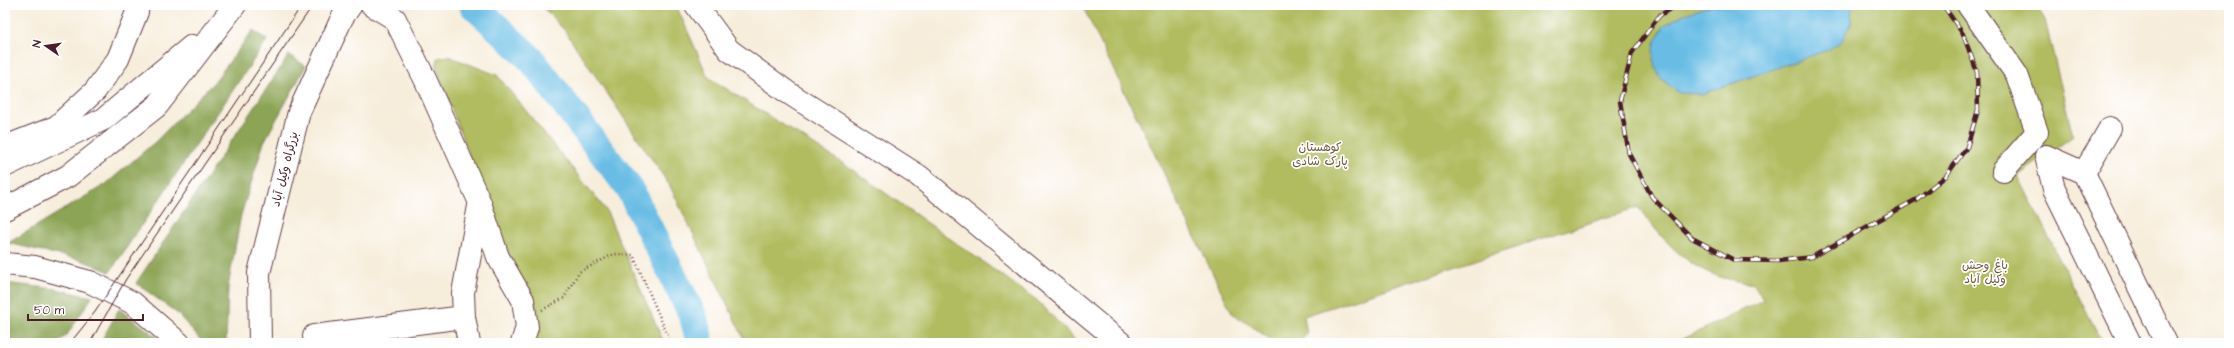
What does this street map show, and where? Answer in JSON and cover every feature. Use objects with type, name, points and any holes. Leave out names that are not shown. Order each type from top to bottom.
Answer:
[{"type":"main road","points":[[5,147],[56,127],[95,91],[118,59],[137,12],[137,5]]},
{"type":"main road","points":[[372,5],[395,19],[426,81],[480,203],[498,257],[523,300],[528,327],[522,343]]},
{"type":"main road","points":[[696,5],[729,50],[786,92],[919,176],[1122,342]]},
{"type":"main road","points":[[1968,5],[2017,75],[2037,132],[2003,171]]},
{"type":"main road","name":"بزرگراه وکیل آباد","points":[[260,343],[259,273],[299,112],[347,11]]},
{"type":"main road","points":[[5,166],[104,119],[229,12]]},
{"type":"main road","points":[[5,209],[68,176],[157,106],[229,12]]},
{"type":"main road","points":[[2084,173],[2110,128]]},
{"type":"main road","points":[[2130,343],[2054,188],[2046,156],[2084,173],[2166,343]]},
{"type":"main road","points":[[469,343],[464,317],[464,293],[467,266],[480,203]]},
{"type":"main road","points":[[467,266],[480,254],[486,253],[498,257]]},
{"type":"main road","points":[[5,264],[35,266],[90,282],[132,303],[179,343]]},
{"type":"main road","points":[[314,336],[464,317]]},
{"type":"path","points":[[543,310],[564,298],[579,272],[614,254],[633,255],[671,343]]},
{"type":"green space","points":[[541,5],[676,5],[708,77],[850,168],[1038,301],[1078,343],[746,343],[670,186],[565,31]]},
{"type":"green space","name":"کوهستان پارک شادی","points":[[1082,5],[2036,5],[2045,20],[2073,136],[2018,176],[2102,343],[1675,343],[1763,300],[1754,284],[1721,277],[1696,266],[1684,258],[1664,239],[1638,207],[1304,316],[1307,334],[1299,343],[1276,343],[1232,313]]},
{"type":"green space","points":[[253,30],[267,40],[110,272],[81,260],[8,243],[106,184],[155,142],[215,81]]},
{"type":"green space","points":[[289,55],[306,66],[264,142],[241,215],[228,287],[226,343],[203,343],[178,314],[136,283]]},
{"type":"green space","points":[[448,56],[497,75],[606,210],[664,343],[529,343],[538,320],[534,301],[518,274],[495,225],[436,67],[438,58]]},
{"type":"green space","points":[[5,283],[56,289],[92,297],[67,335],[57,343],[5,343]]},
{"type":"green space","points":[[119,309],[161,340],[163,343],[100,343]]},
{"type":"water","points":[[1712,5],[1852,5],[1851,23],[1842,41],[1828,50],[1702,94],[1679,93],[1660,78],[1653,60],[1655,43],[1664,26],[1682,15]]},
{"type":"waterway","points":[[473,5],[531,59],[629,188],[693,316],[700,343]]},
{"type":"tram line","points":[[70,343],[95,312],[302,5]]},
{"type":"tram line","points":[[90,343],[126,279],[313,5]]},
{"type":"railway","points":[[1678,5],[1660,15],[1632,53],[1620,101],[1629,154],[1652,197],[1692,238],[1734,260],[1779,261],[1812,257],[1917,199],[1946,176],[1967,147],[1978,110],[1977,72],[1963,34],[1943,5]]},
{"type":"park label","name":"باغ وحش وکیل آباد","points":[[1985,272]]}]
